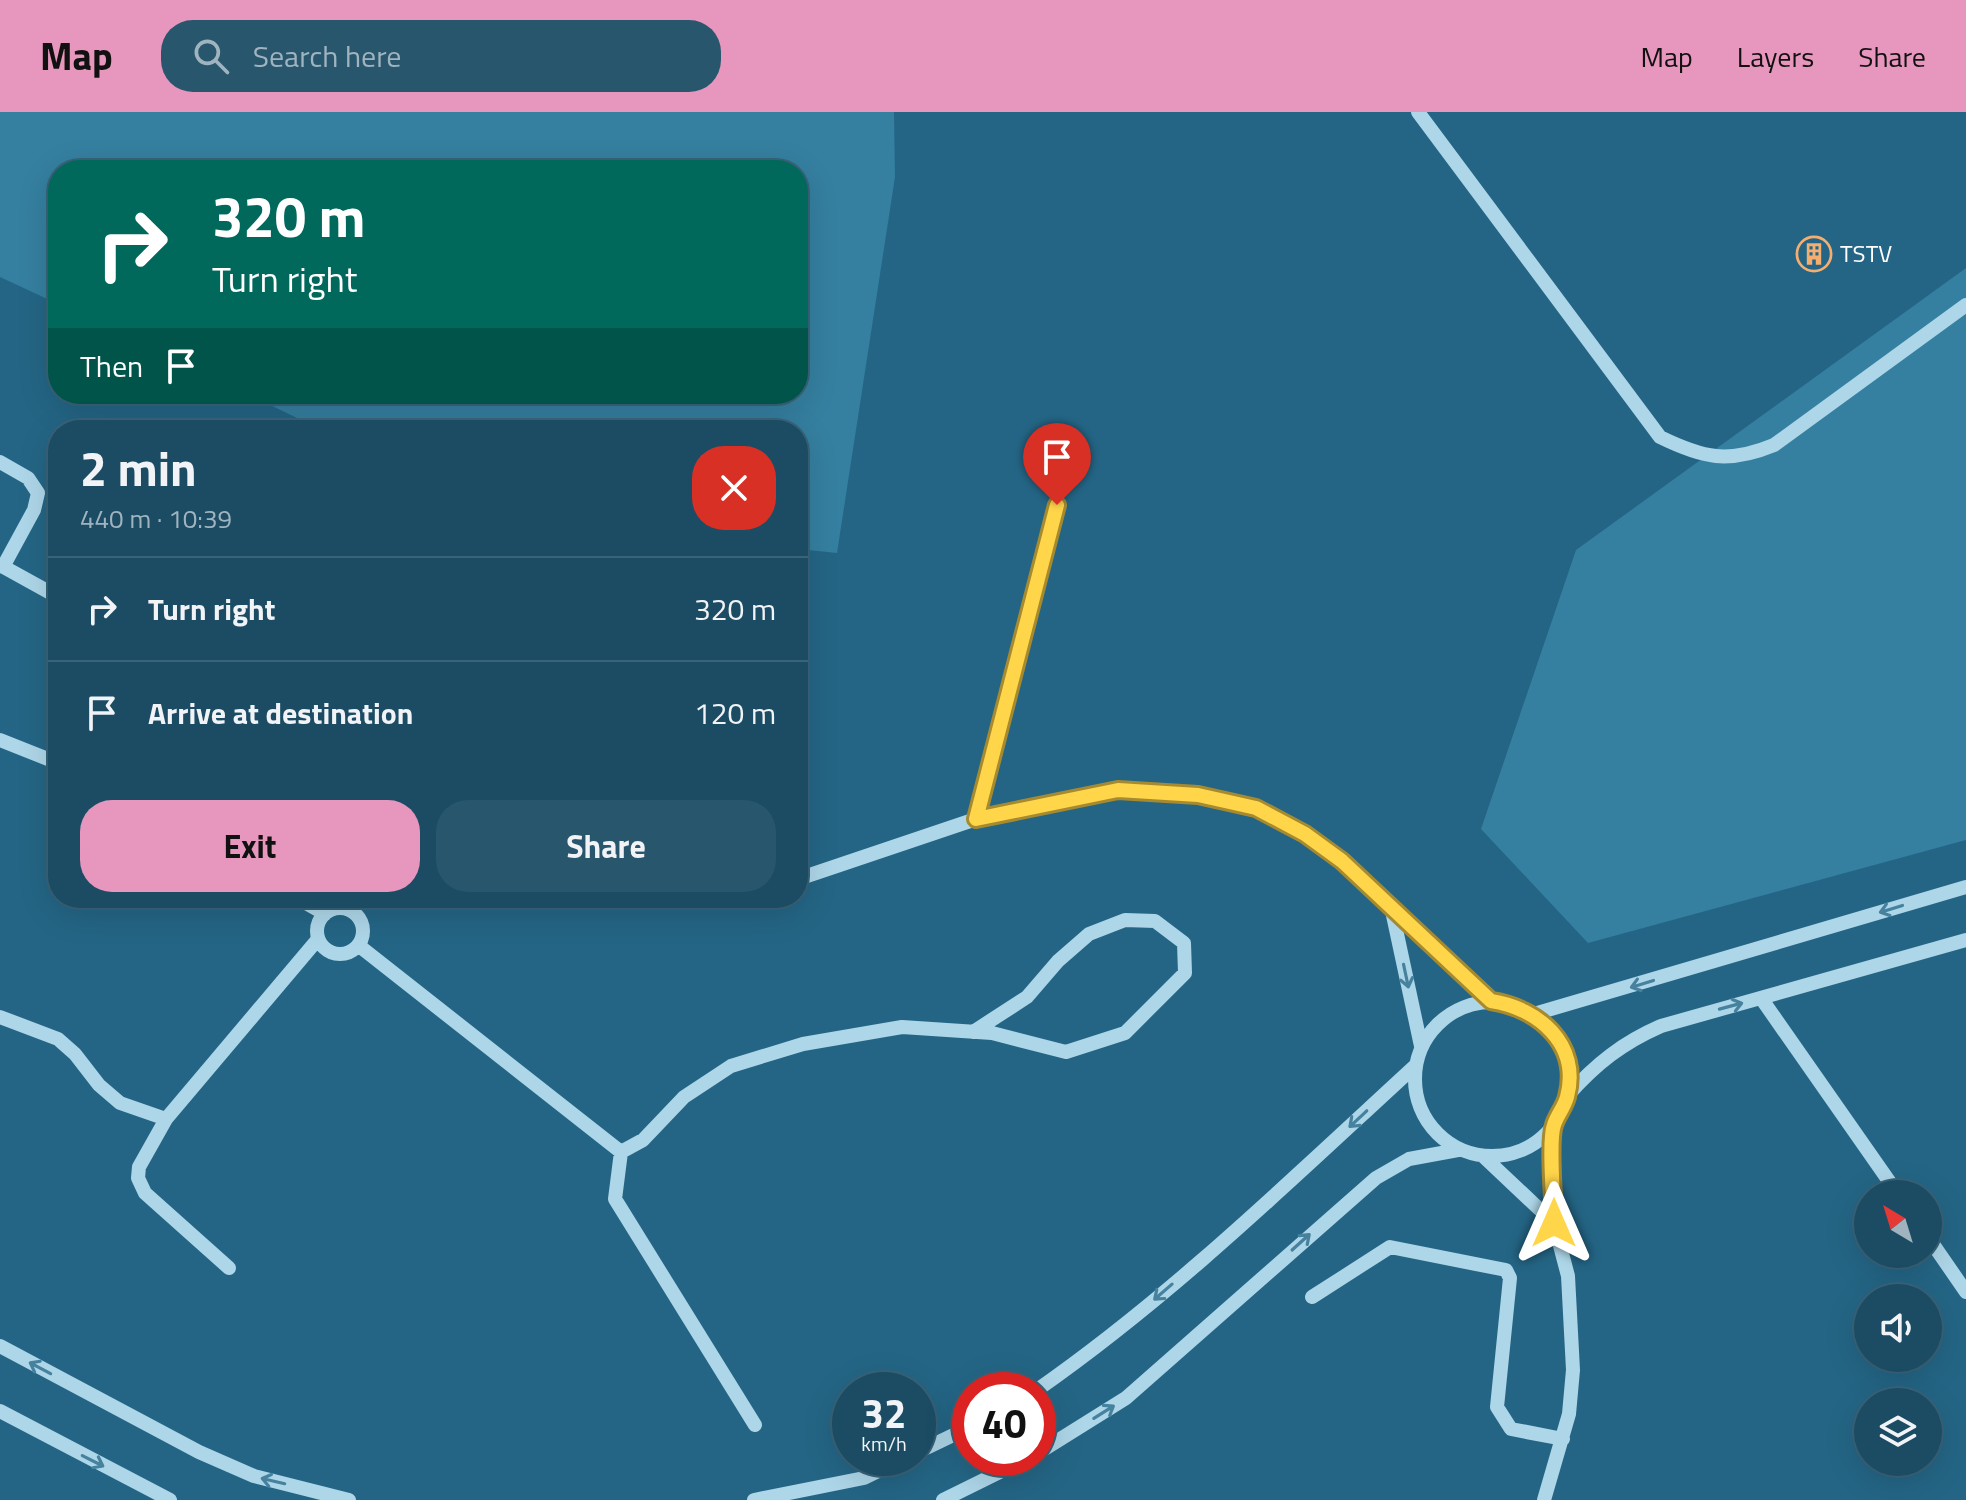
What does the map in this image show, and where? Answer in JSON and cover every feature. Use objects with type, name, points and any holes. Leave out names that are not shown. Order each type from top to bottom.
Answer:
[{"type":"street","points":[[1418,112],[1660,437],[1704,457],[1749,455],[1774,445],[1966,305]]},
{"type":"street","points":[[0,462],[28,478],[38,493],[34,510],[2,566],[48,591]]},
{"type":"street","points":[[976,819],[1057,505]]},
{"type":"street","points":[[0,740],[48,759]]},
{"type":"street","points":[[808,876],[976,819],[1118,790],[1198,795],[1256,808],[1305,834],[1342,861],[1491,1001]]},
{"type":"street","points":[[1534,1014],[1966,887]]},
{"type":"street","points":[[1390,906],[1421,1046]]},
{"type":"street","points":[[314,908],[325,914]]},
{"type":"street","points":[[343,908],[357,916],[363,931],[358,945],[351,951],[336,953],[322,946],[318,939],[318,923],[325,914],[343,908]]},
{"type":"street","points":[[621,1152],[643,1140],[684,1097],[731,1066],[803,1044],[902,1027],[973,1032],[1066,1052],[1125,1033],[1185,973],[1184,943],[1155,921],[1125,920],[1089,934],[1058,961],[1027,997],[973,1032]]},
{"type":"street","points":[[229,1268],[145,1193],[138,1178],[139,1167],[166,1119],[318,939]]},
{"type":"street","points":[[1568,1095],[1569,1072],[1564,1049],[1552,1030],[1534,1014],[1514,1004],[1491,1001],[1468,1005],[1449,1015],[1421,1046],[1415,1066],[1415,1091],[1422,1115],[1437,1135],[1458,1150],[1484,1157],[1510,1155],[1535,1144],[1553,1126],[1568,1095],[1597,1063],[1628,1041],[1661,1026],[1966,940]]},
{"type":"street","points":[[358,945],[621,1152]]},
{"type":"street","points":[[1761,998],[1888,1180]]},
{"type":"street","points":[[0,1017],[58,1039],[120,1103],[166,1119]]},
{"type":"street","points":[[1056,1377],[1094,1350],[1272,1198],[1415,1066]]},
{"type":"street","points":[[1544,1500],[1563,1439],[1573,1370],[1568,1276],[1554,1223],[1553,1126]]},
{"type":"street","points":[[1056,1442],[1126,1398],[1376,1178],[1409,1159],[1458,1150]]},
{"type":"street","points":[[621,1152],[615,1199],[755,1425]]},
{"type":"street","points":[[1484,1157],[1554,1223]]},
{"type":"street","points":[[1312,1297],[1390,1247],[1506,1270],[1510,1278],[1497,1407],[1511,1429],[1563,1439]]},
{"type":"street","points":[[1942,1257],[1966,1292]]},
{"type":"street","points":[[0,1346],[240,1470],[349,1500]]},
{"type":"street","points":[[0,1411],[170,1500]]},
{"type":"street","points":[[754,1500],[868,1476]]},
{"type":"street","points":[[943,1500],[992,1476]]},
{"type":"shaded area","points":[[0,112],[894,112],[895,177],[837,553],[808,550],[808,420],[301,420],[268,404],[808,404],[808,160],[48,160],[48,299],[0,277]]},
{"type":"shaded area","points":[[1966,268],[1966,840],[1588,943],[1481,829],[1576,550]]},
{"type":"place","name":"TSTV","points":[[1814,254]]},
{"type":"route","points":[[1057,505],[976,819],[1118,790],[1198,795],[1256,808],[1305,834],[1342,861],[1491,1001],[1514,1004],[1534,1014],[1552,1030],[1564,1049],[1569,1072],[1568,1095],[1553,1126],[1554,1223]]}]
